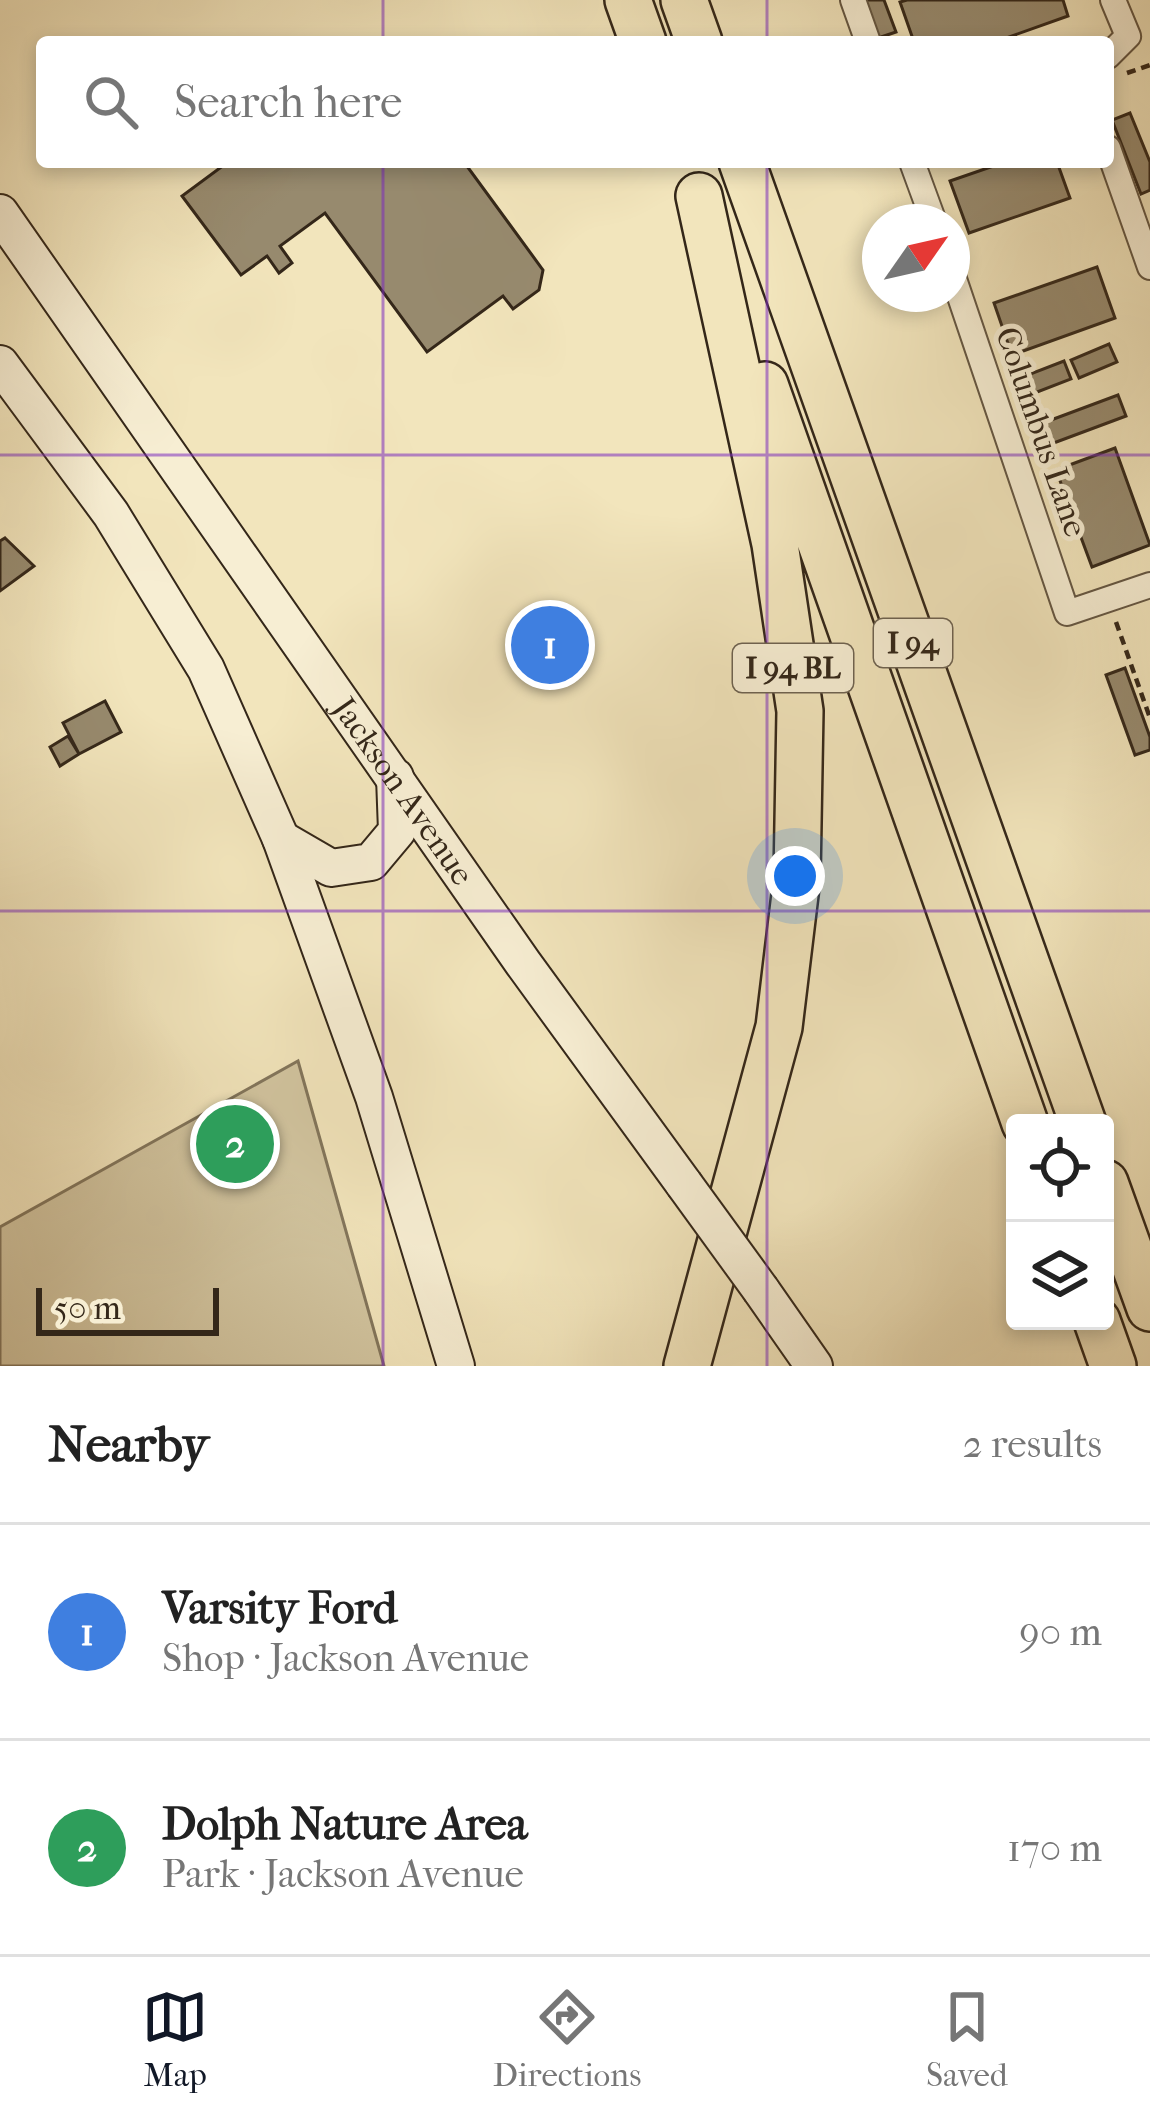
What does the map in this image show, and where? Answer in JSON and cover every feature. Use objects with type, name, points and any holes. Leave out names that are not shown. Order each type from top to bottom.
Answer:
[{"type":"highway","points":[[628,0],[641,36]]},
{"type":"highway","points":[[684,0],[697,36]]},
{"type":"highway","name":"I 94","points":[[744,168],[1080,1114]]},
{"type":"highway","name":"I 94","points":[[693,179],[1022,1114]]},
{"type":"highway","name":"I 94 BL","points":[[687,1366],[779,1027],[797,878],[800,710],[775,544],[693,179]]},
{"type":"highway","points":[[1114,1209],[1150,1308]]},
{"type":"highway","points":[[1100,1330],[1113,1366]]},
{"type":"main road","name":"Jackson Avenue","points":[[5,224],[814,1366]]},
{"type":"main road","points":[[0,364],[169,602],[206,669],[281,839],[374,1097],[456,1366]]},
{"type":"main road","points":[[281,839],[331,868],[371,862],[397,831],[395,777]]},
{"type":"street","points":[[853,0],[866,36]]},
{"type":"street","points":[[1113,0],[1128,36],[1116,65]]},
{"type":"street","points":[[1114,165],[1150,267]]},
{"type":"street","points":[[914,168],[927,204]]},
{"type":"street","name":"Columbus Lane","points":[[965,312],[1067,613],[1150,585]]},
{"type":"path","points":[[1116,65],[1150,65]]},
{"type":"path","points":[[1112,611],[1150,718]]},
{"type":"shaded area","points":[[298,1061],[384,1366],[0,1366],[0,1227]]},
{"type":"building","points":[[864,0],[884,0],[896,32],[877,36]]},
{"type":"building","points":[[1063,0],[1068,16],[1012,36],[912,36],[900,2]]},
{"type":"building","points":[[1130,113],[1150,162],[1150,190],[1141,194],[1114,125],[1114,119]]},
{"type":"building","points":[[220,168],[468,168],[543,270],[539,290],[513,309],[503,296],[427,352],[325,213],[280,246],[292,263],[279,273],[267,256],[241,275],[182,196]]},
{"type":"building","points":[[988,168],[1059,168],[1070,198],[970,233],[970,204],[958,204],[950,181]]},
{"type":"building","points":[[1097,267],[1115,318],[1012,355],[994,303]]},
{"type":"building","points":[[1109,344],[1117,362],[1079,378],[1071,360]]},
{"type":"building","points":[[1064,361],[1071,379],[1032,394],[1025,376]]},
{"type":"building","points":[[1118,395],[1126,416],[1051,444],[1043,423]]},
{"type":"building","points":[[1115,448],[1150,545],[1092,567],[1056,470]]},
{"type":"building","points":[[5,538],[34,566],[0,591],[0,541]]},
{"type":"building","points":[[1125,668],[1150,737],[1150,750],[1135,755],[1106,675]]},
{"type":"building","points":[[105,701],[121,732],[79,754],[63,723]]},
{"type":"building","points":[[68,736],[79,754],[60,766],[50,747]]},
{"type":"place","name":"Varsity Ford","points":[[550,645]]},
{"type":"place","name":"Dolph Nature Area","points":[[235,1144]]}]
